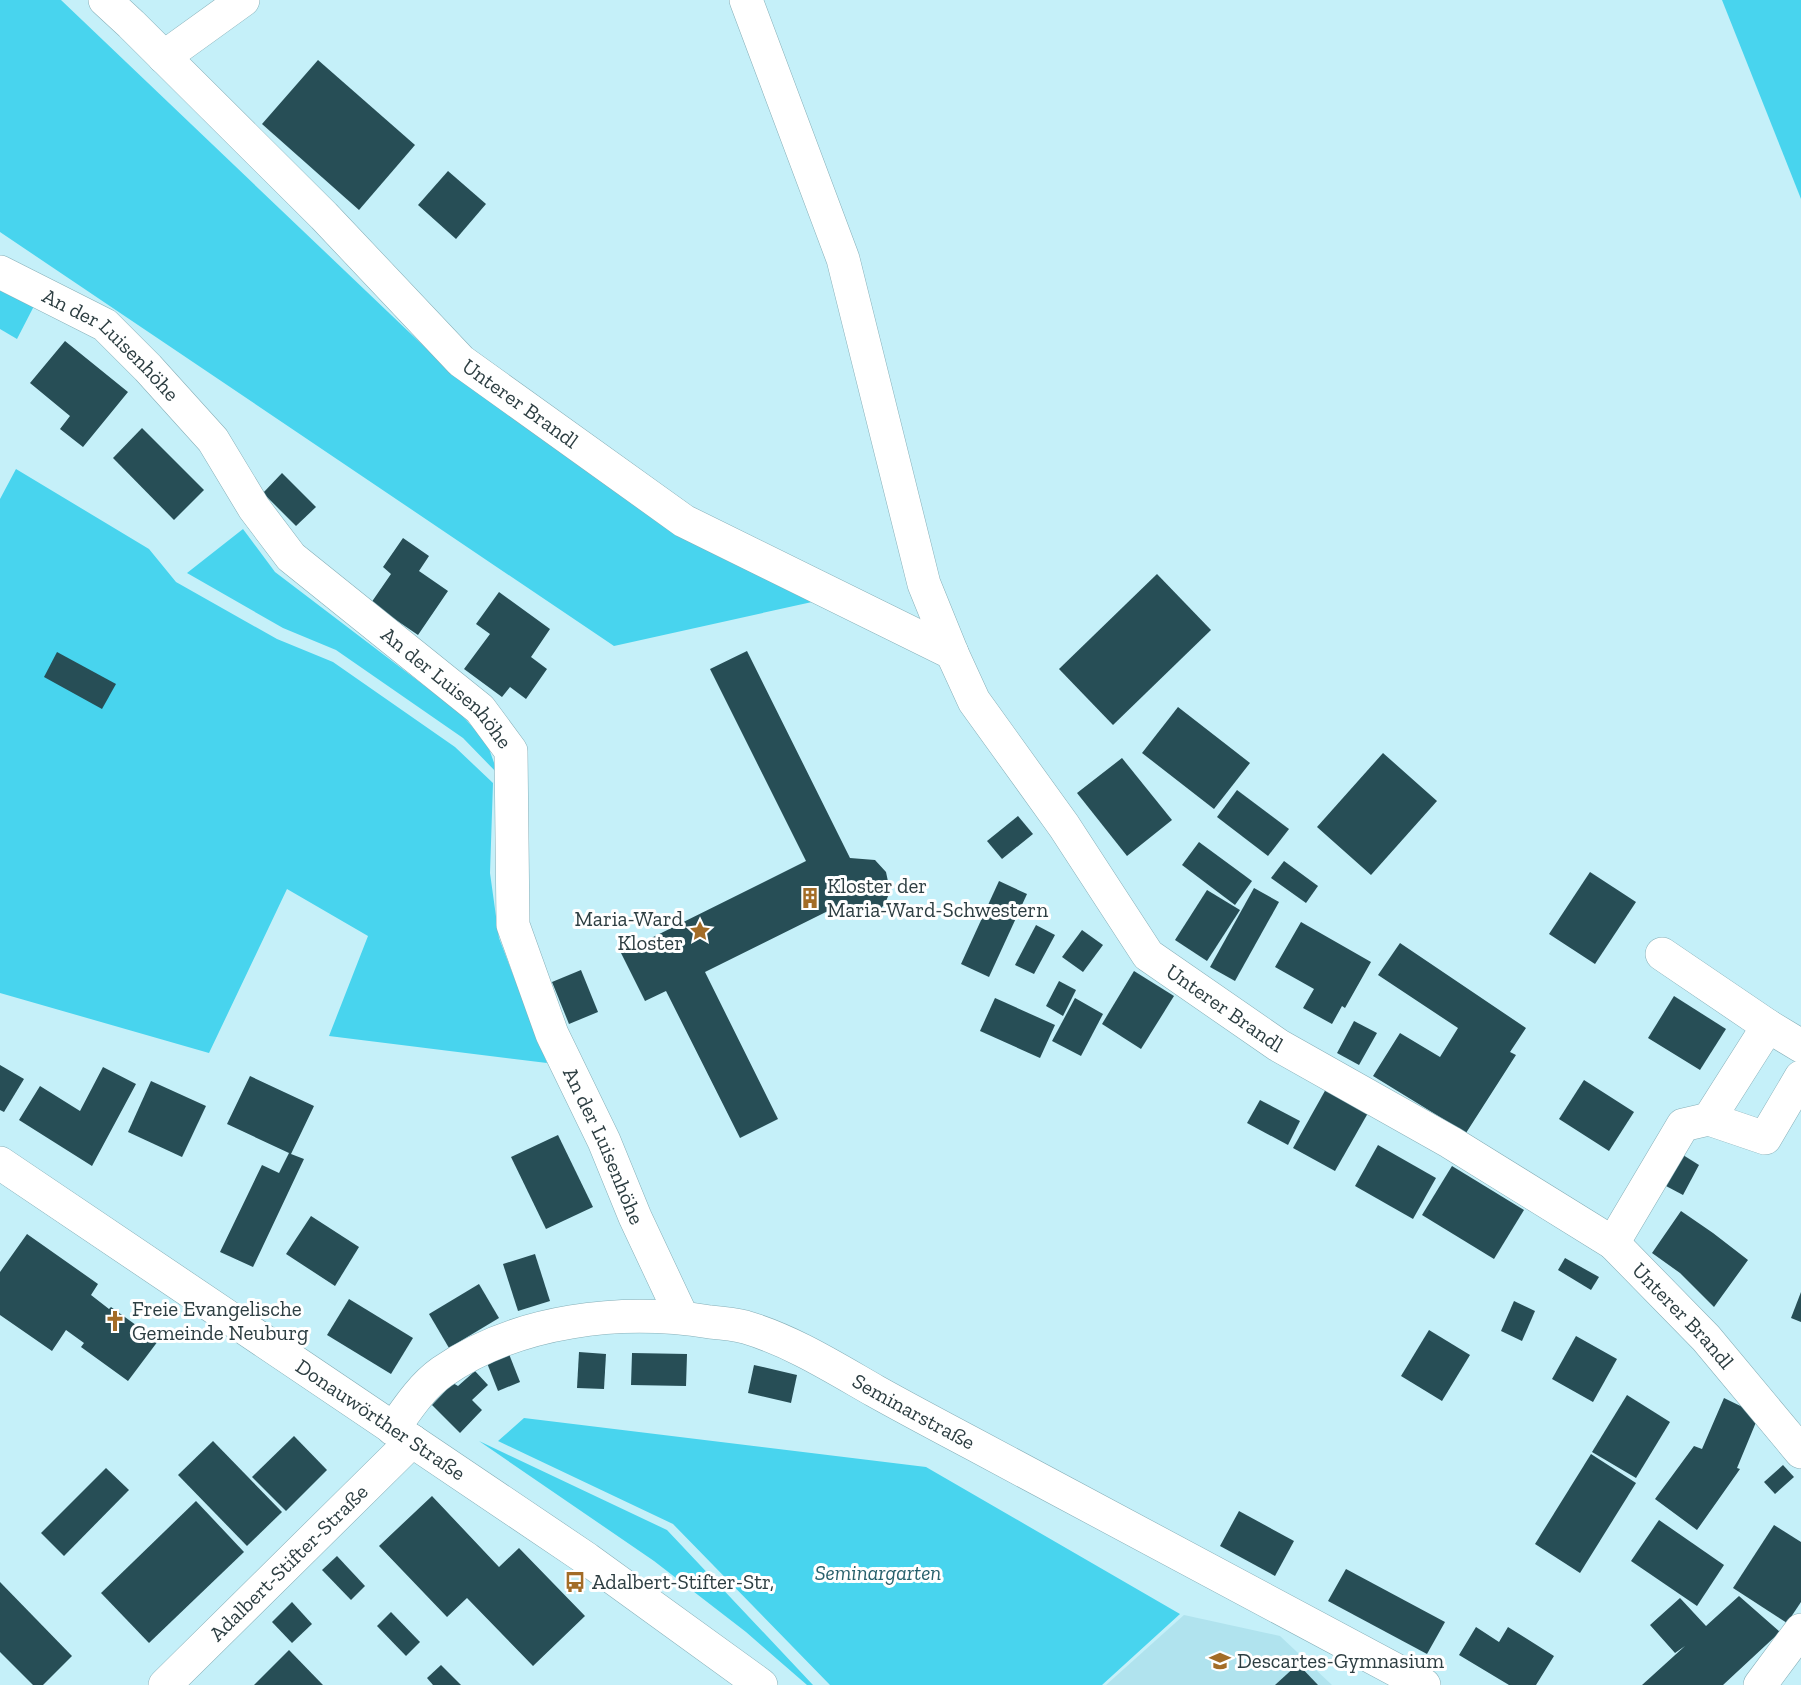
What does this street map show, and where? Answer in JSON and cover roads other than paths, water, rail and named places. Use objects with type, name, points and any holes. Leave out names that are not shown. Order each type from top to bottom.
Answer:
[{"type":"street","name":"Unterer Brandl","points":[[105,0],[324,216],[461,361],[684,521],[952,653]]},
{"type":"street","points":[[164,57],[243,0]]},
{"type":"street","name":"Unterer Brandl","points":[[746,0],[843,258],[924,584],[952,653],[974,701],[1064,826],[1148,955],[1278,1045],[1450,1142],[1613,1244],[1706,1338],[1801,1452]]},
{"type":"street","name":"An der Luisenhöhe","points":[[0,272],[105,325],[148,368],[213,440],[254,508],[291,557],[480,709],[511,751],[513,925],[552,1034],[604,1141],[635,1217],[682,1317]]},
{"type":"street","points":[[1662,954],[1801,1046]]},
{"type":"street","points":[[1768,1026],[1709,1119],[1765,1138],[1801,1077]]},
{"type":"street","name":"Unterer Brandl","points":[[1613,1244],[1683,1125],[1709,1119]]},
{"type":"street","name":"Donauwörther Straße","points":[[0,1163],[587,1559],[757,1684]]},
{"type":"street","name":"Seminarstraße","points":[[402,1435],[418,1395],[441,1373],[479,1351],[525,1332],[581,1320],[629,1316],[682,1317],[744,1327],[804,1350],[886,1397],[1222,1579],[1424,1685]]},
{"type":"street","name":"Adalbert-Stifter-Straße","points":[[165,1685],[402,1435]]},
{"type":"street","points":[[1760,1685],[1801,1630]]},
{"type":"place","name":"Kloster der Maria-Ward-Schwestern","points":[[810,898]]},
{"type":"place","name":"Maria-Ward Kloster","points":[[700,931]]},
{"type":"place","name":"Freie Evangelische Gemeinde Neuburg","points":[[115,1321]]},
{"type":"place","name":"Adalbert-Stifter-Str,","points":[[575,1582]]},
{"type":"place","name":"Descartes-Gymnasium","points":[[1220,1661]]},
{"type":"park label","name":"Seminargarten","points":[[878,1573]]}]
